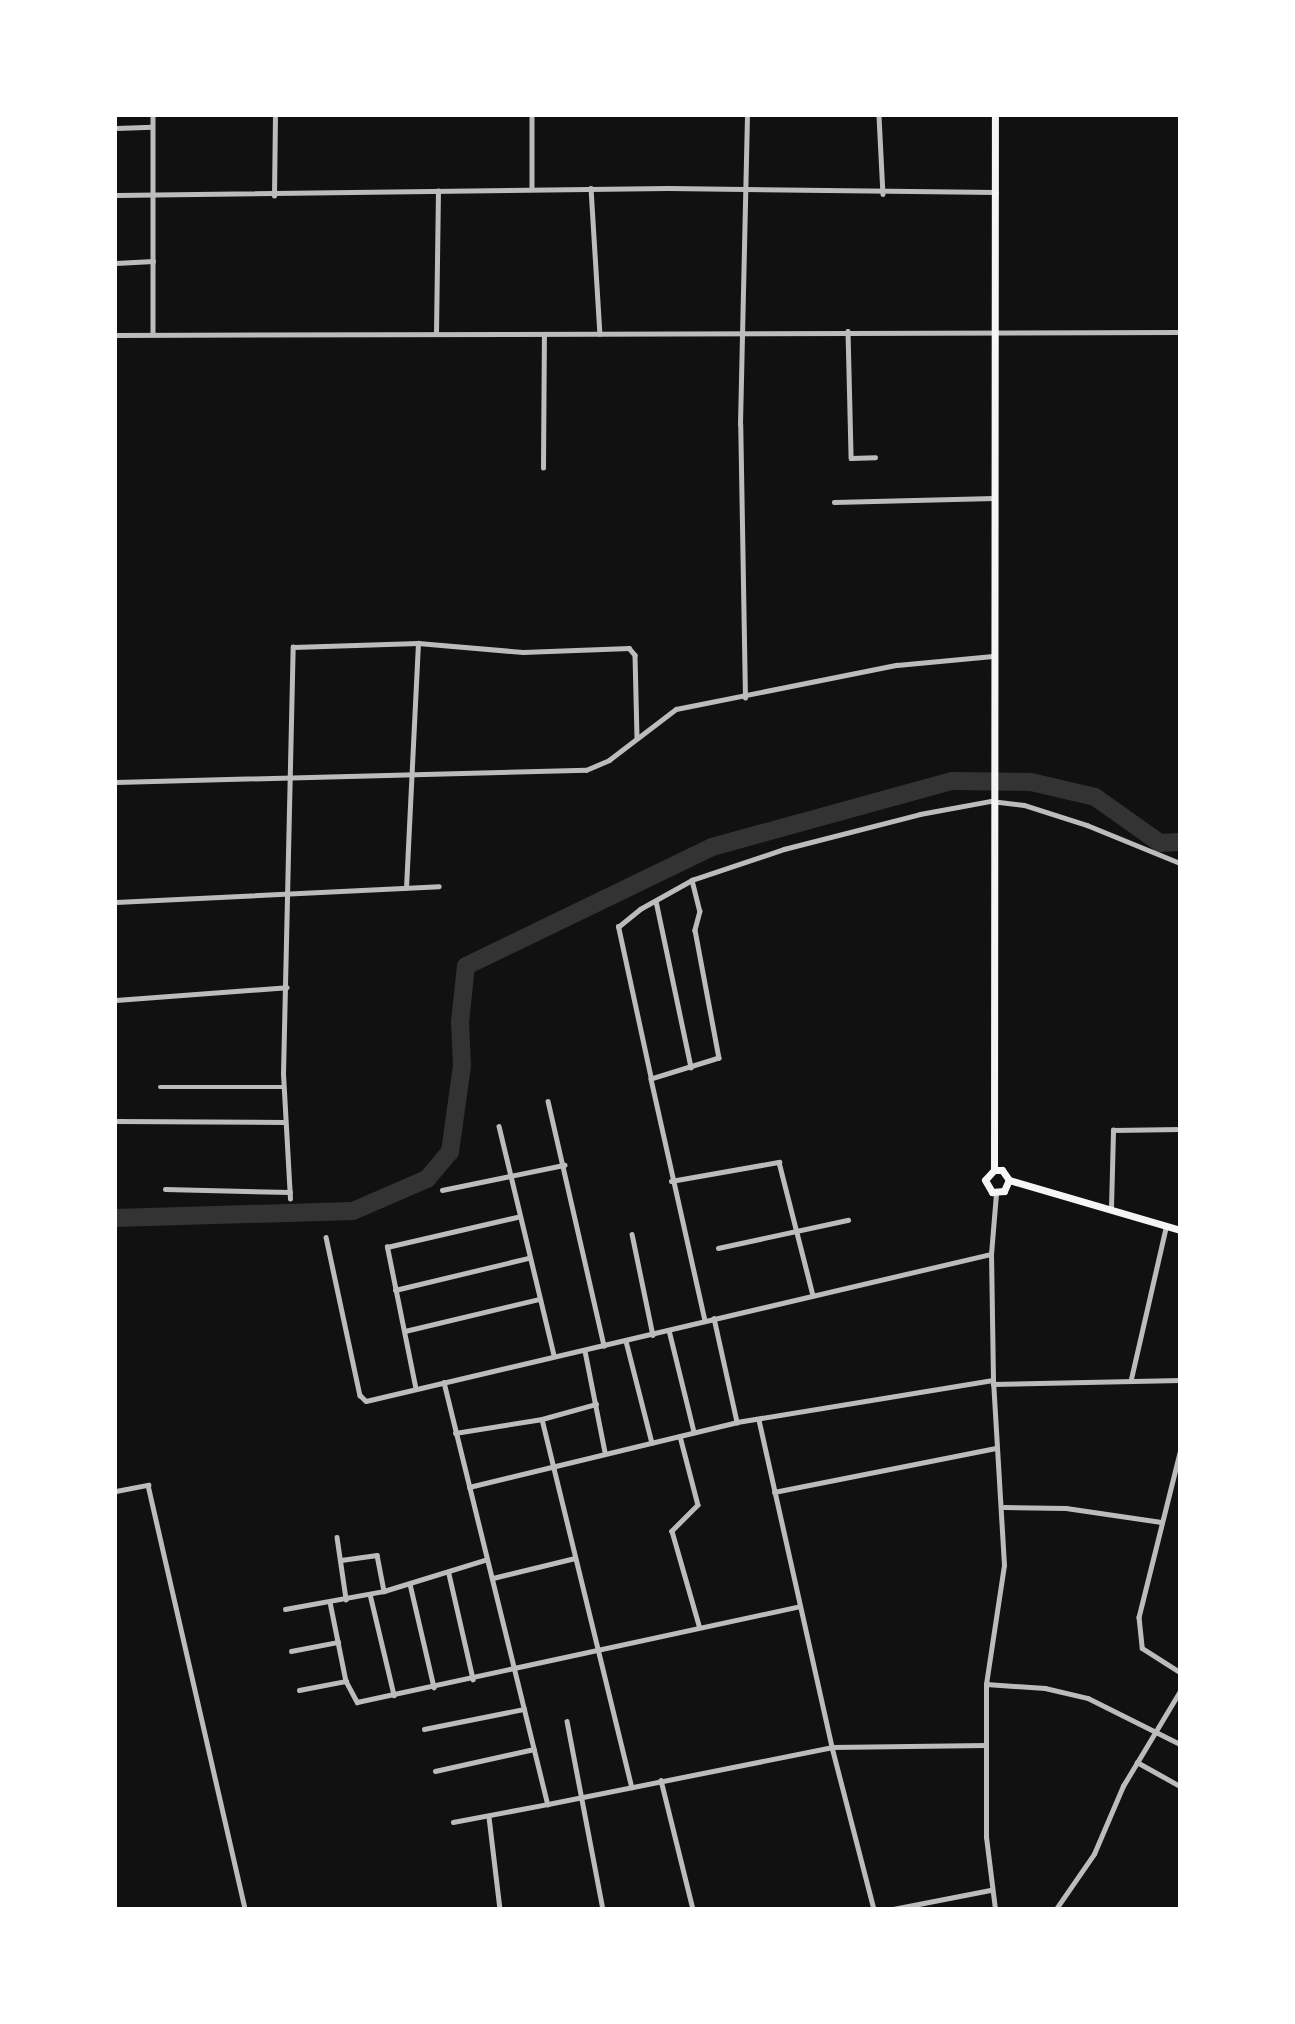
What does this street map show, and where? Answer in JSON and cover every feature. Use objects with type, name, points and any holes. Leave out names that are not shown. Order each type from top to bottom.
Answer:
[{"type":"main road","points":[[995,116],[998,192],[991,797],[994,1170],[985,1180],[988,1189],[996,1193],[1007,1188],[1010,1180]]},
{"type":"main road","points":[[994,1170],[1002,1170],[1010,1180],[1180,1230]]},
{"type":"street","points":[[153,116],[153,333]]},
{"type":"street","points":[[274,195],[275,116]]},
{"type":"street","points":[[532,116],[532,189]]},
{"type":"street","points":[[745,698],[742,332],[747,116]]},
{"type":"street","points":[[879,116],[883,194]]},
{"type":"street","points":[[116,128],[152,127]]},
{"type":"street","points":[[591,188],[600,334]]},
{"type":"street","points":[[116,195],[274,195],[591,188],[883,194],[998,192]]},
{"type":"street","points":[[436,333],[438,191]]},
{"type":"street","points":[[116,263],[153,261]]},
{"type":"street","points":[[848,331],[851,458],[875,457]]},
{"type":"street","points":[[116,335],[1180,332]]},
{"type":"street","points":[[543,468],[544,335]]},
{"type":"street","points":[[834,502],[994,498]]},
{"type":"street","points":[[290,1199],[284,1087],[293,647],[418,643],[523,652],[632,650],[637,738]]},
{"type":"street","points":[[406,888],[408,776],[418,643]]},
{"type":"street","points":[[116,782],[586,771],[609,760],[676,709],[745,698],[897,664],[993,656]]},
{"type":"street","points":[[705,1321],[671,1181],[618,928],[692,880],[785,849],[991,797],[1087,825],[1180,863]]},
{"type":"street","points":[[651,1079],[719,1058],[695,930],[701,911],[692,880]]},
{"type":"street","points":[[116,902],[439,886]]},
{"type":"street","points":[[656,901],[691,1067]]},
{"type":"street","points":[[116,1000],[287,987]]},
{"type":"street","points":[[160,1087],[284,1087]]},
{"type":"street","points":[[548,1101],[604,1346]]},
{"type":"street","points":[[116,1121],[285,1122]]},
{"type":"street","points":[[499,1126],[517,1217],[554,1355]]},
{"type":"street","points":[[1111,1208],[1113,1130],[1180,1129]]},
{"type":"street","points":[[671,1181],[777,1161],[813,1296]]},
{"type":"street","points":[[442,1190],[564,1165]]},
{"type":"street","points":[[165,1189],[290,1192]]},
{"type":"street","points":[[995,1909],[990,1890],[986,1684],[1001,1600],[1004,1507],[993,1382],[991,1254],[996,1193]]},
{"type":"street","points":[[415,1386],[388,1246],[517,1217]]},
{"type":"street","points":[[718,1248],[848,1220]]},
{"type":"street","points":[[1131,1379],[1166,1226]]},
{"type":"street","points":[[632,1234],[653,1335]]},
{"type":"street","points":[[326,1237],[362,1399],[554,1355],[585,1351],[714,1318],[991,1254]]},
{"type":"street","points":[[395,1290],[528,1258]]},
{"type":"street","points":[[405,1331],[539,1299]]},
{"type":"street","points":[[714,1318],[737,1422]]},
{"type":"street","points":[[669,1330],[694,1432]]},
{"type":"street","points":[[626,1341],[652,1443]]},
{"type":"street","points":[[585,1351],[606,1452]]},
{"type":"street","points":[[469,1487],[737,1422],[993,1382],[1180,1380]]},
{"type":"street","points":[[444,1382],[485,1560],[493,1578],[548,1804]]},
{"type":"street","points":[[455,1433],[542,1419],[596,1404]]},
{"type":"street","points":[[542,1419],[632,1787]]},
{"type":"street","points":[[759,1420],[832,1747],[874,1909]]},
{"type":"street","points":[[680,1436],[698,1505],[672,1531],[699,1625]]},
{"type":"street","points":[[774,1492],[998,1448]]},
{"type":"street","points":[[1180,1453],[1161,1522],[1152,1576],[1139,1610],[1141,1641],[1146,1652],[1180,1672]]},
{"type":"street","points":[[116,1491],[148,1485],[245,1909]]},
{"type":"street","points":[[1004,1507],[1066,1508],[1161,1522]]},
{"type":"street","points":[[337,1536],[346,1599]]},
{"type":"street","points":[[341,1560],[377,1555],[384,1591]]},
{"type":"street","points":[[493,1578],[575,1558]]},
{"type":"street","points":[[285,1609],[384,1591],[449,1574],[485,1560]]},
{"type":"street","points":[[449,1574],[473,1679]]},
{"type":"street","points":[[410,1584],[434,1687]]},
{"type":"street","points":[[370,1594],[394,1695]]},
{"type":"street","points":[[330,1602],[346,1681],[357,1702],[473,1679],[699,1625],[800,1606]]},
{"type":"street","points":[[291,1651],[338,1642]]},
{"type":"street","points":[[299,1690],[346,1681]]},
{"type":"street","points":[[986,1684],[1045,1688],[1088,1698],[1180,1744]]},
{"type":"street","points":[[1056,1909],[1094,1854],[1137,1762],[1180,1691]]},
{"type":"street","points":[[424,1729],[524,1709]]},
{"type":"street","points":[[567,1721],[603,1909]]},
{"type":"street","points":[[453,1822],[832,1747],[986,1745]]},
{"type":"street","points":[[435,1771],[534,1749]]},
{"type":"street","points":[[1137,1762],[1180,1786]]},
{"type":"street","points":[[661,1780],[693,1909]]},
{"type":"street","points":[[489,1817],[500,1909]]},
{"type":"street","points":[[893,1909],[990,1890]]},
{"type":"waterway","points":[[116,1218],[353,1211],[427,1179],[450,1152],[462,1066],[460,1022],[466,966],[712,847],[952,781],[1031,782],[1095,797],[1160,843],[1180,842]]}]
